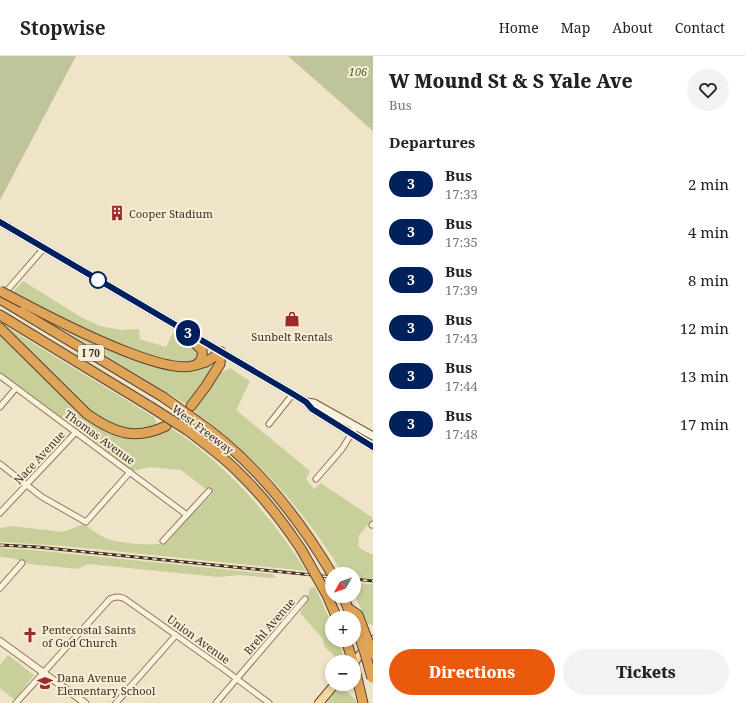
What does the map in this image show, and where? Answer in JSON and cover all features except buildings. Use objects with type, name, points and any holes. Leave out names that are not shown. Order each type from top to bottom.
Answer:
[{"type":"highway","points":[[0,291],[21,307],[130,354],[172,365],[182,366],[199,365],[221,352]]},
{"type":"highway","name":"West Freeway","points":[[0,299],[21,307],[163,397],[197,421],[237,453],[264,479],[291,511],[328,567]]},
{"type":"highway","name":"West Freeway","points":[[0,315],[187,430],[210,447],[239,472],[269,505],[301,549],[327,595],[334,611]]},
{"type":"highway","points":[[179,328],[202,350],[201,359],[192,365]]},
{"type":"highway","points":[[2,330],[82,410],[101,424],[118,431],[134,435],[150,433],[166,426]]},
{"type":"highway","points":[[191,406],[220,364],[221,352]]},
{"type":"highway","points":[[346,603],[350,611]]},
{"type":"highway","points":[[348,608],[358,615],[373,654]]},
{"type":"highway","points":[[361,641],[373,680]]},
{"type":"highway","points":[[361,691],[363,703]]},
{"type":"main road","points":[[0,222],[306,402],[314,404],[373,436]]},
{"type":"main road","points":[[306,402],[312,409],[373,447]]},
{"type":"main road","points":[[361,655],[373,640]]},
{"type":"main road","points":[[319,703],[329,691]]},
{"type":"street","points":[[0,299],[44,248]]},
{"type":"street","name":"Thomas Avenue","points":[[0,376],[187,515]]},
{"type":"street","points":[[0,407],[16,388]]},
{"type":"street","points":[[269,424],[293,394]]},
{"type":"street","points":[[316,479],[342,449],[356,426]]},
{"type":"street","name":"Nace Avenue","points":[[0,513],[76,432]]},
{"type":"street","points":[[0,464],[42,496],[86,522],[130,472]]},
{"type":"street","points":[[163,541],[209,491]]},
{"type":"street","points":[[0,588],[22,563]]},
{"type":"street","name":"Union Avenue","points":[[43,672],[110,599],[116,596],[125,599],[269,703]]},
{"type":"street","name":"Brehl Avenue","points":[[216,703],[305,600]]},
{"type":"street","points":[[116,703],[176,635]]},
{"type":"street","points":[[0,641],[85,703]]},
{"type":"street","points":[[16,703],[43,672]]},
{"type":"green space","points":[[0,56],[76,56],[0,200]]},
{"type":"green space","name":"106","points":[[288,56],[373,56],[373,131]]},
{"type":"green space","points":[[23,281],[81,317],[100,326],[121,330],[139,329],[140,339],[166,347],[173,333],[198,351],[198,359],[187,363],[165,361],[138,352],[90,332],[13,292]]},
{"type":"green space","points":[[5,326],[154,417],[158,427],[140,431],[117,428],[86,409],[4,328]]},
{"type":"green space","points":[[62,326],[118,353],[167,369],[187,371],[199,368],[214,361],[215,362],[202,385],[187,405],[61,328]]},
{"type":"green space","points":[[0,335],[79,413],[101,429],[122,438],[134,439],[146,438],[171,428],[192,443],[211,458],[246,493],[278,530],[306,571],[65,546],[0,542],[0,528],[12,526],[63,532],[84,524],[108,539],[138,544],[167,542],[212,494],[181,470],[150,467],[133,471],[0,373]]},
{"type":"green space","points":[[230,368],[250,381],[236,410],[310,471],[306,479],[314,489],[321,483],[373,518],[359,536],[358,545],[361,549],[373,555],[373,579],[361,578],[361,567],[338,567],[311,527],[276,484],[237,446],[193,410],[220,373]]},
{"type":"green space","points":[[0,548],[272,574],[276,577],[272,578],[239,575],[218,577],[88,564],[78,569],[29,564],[23,561],[0,557]]},
{"type":"green space","points":[[361,583],[373,584],[373,625],[368,624],[358,603],[361,603]]},
{"type":"green space","points":[[315,587],[326,611],[325,647],[323,639],[300,613],[306,603],[310,588]]},
{"type":"green space","points":[[325,647],[340,647],[343,655],[333,655]]},
{"type":"green space","points":[[8,655],[34,675],[15,700],[0,688],[0,665]]},
{"type":"green space","points":[[335,691],[346,691],[355,699],[356,703],[329,703],[327,701]]},
{"type":"tunnel","points":[[167,425],[178,418],[190,407]]},
{"type":"railway","points":[[0,545],[37,547],[325,576]]},
{"type":"railway","points":[[361,580],[373,581]]},
{"type":"bus line","name":"3","points":[[0,222],[293,394],[306,402],[312,409],[373,447]]},
{"type":"place","name":"Cooper Stadium","points":[[117,213]]},
{"type":"place","name":"Sunbelt Rentals","points":[[292,319]]},
{"type":"place","name":"Pentecostal Saints of God Church","points":[[30,635]]},
{"type":"place","name":"Dana Avenue Elementary School","points":[[45,683]]}]
